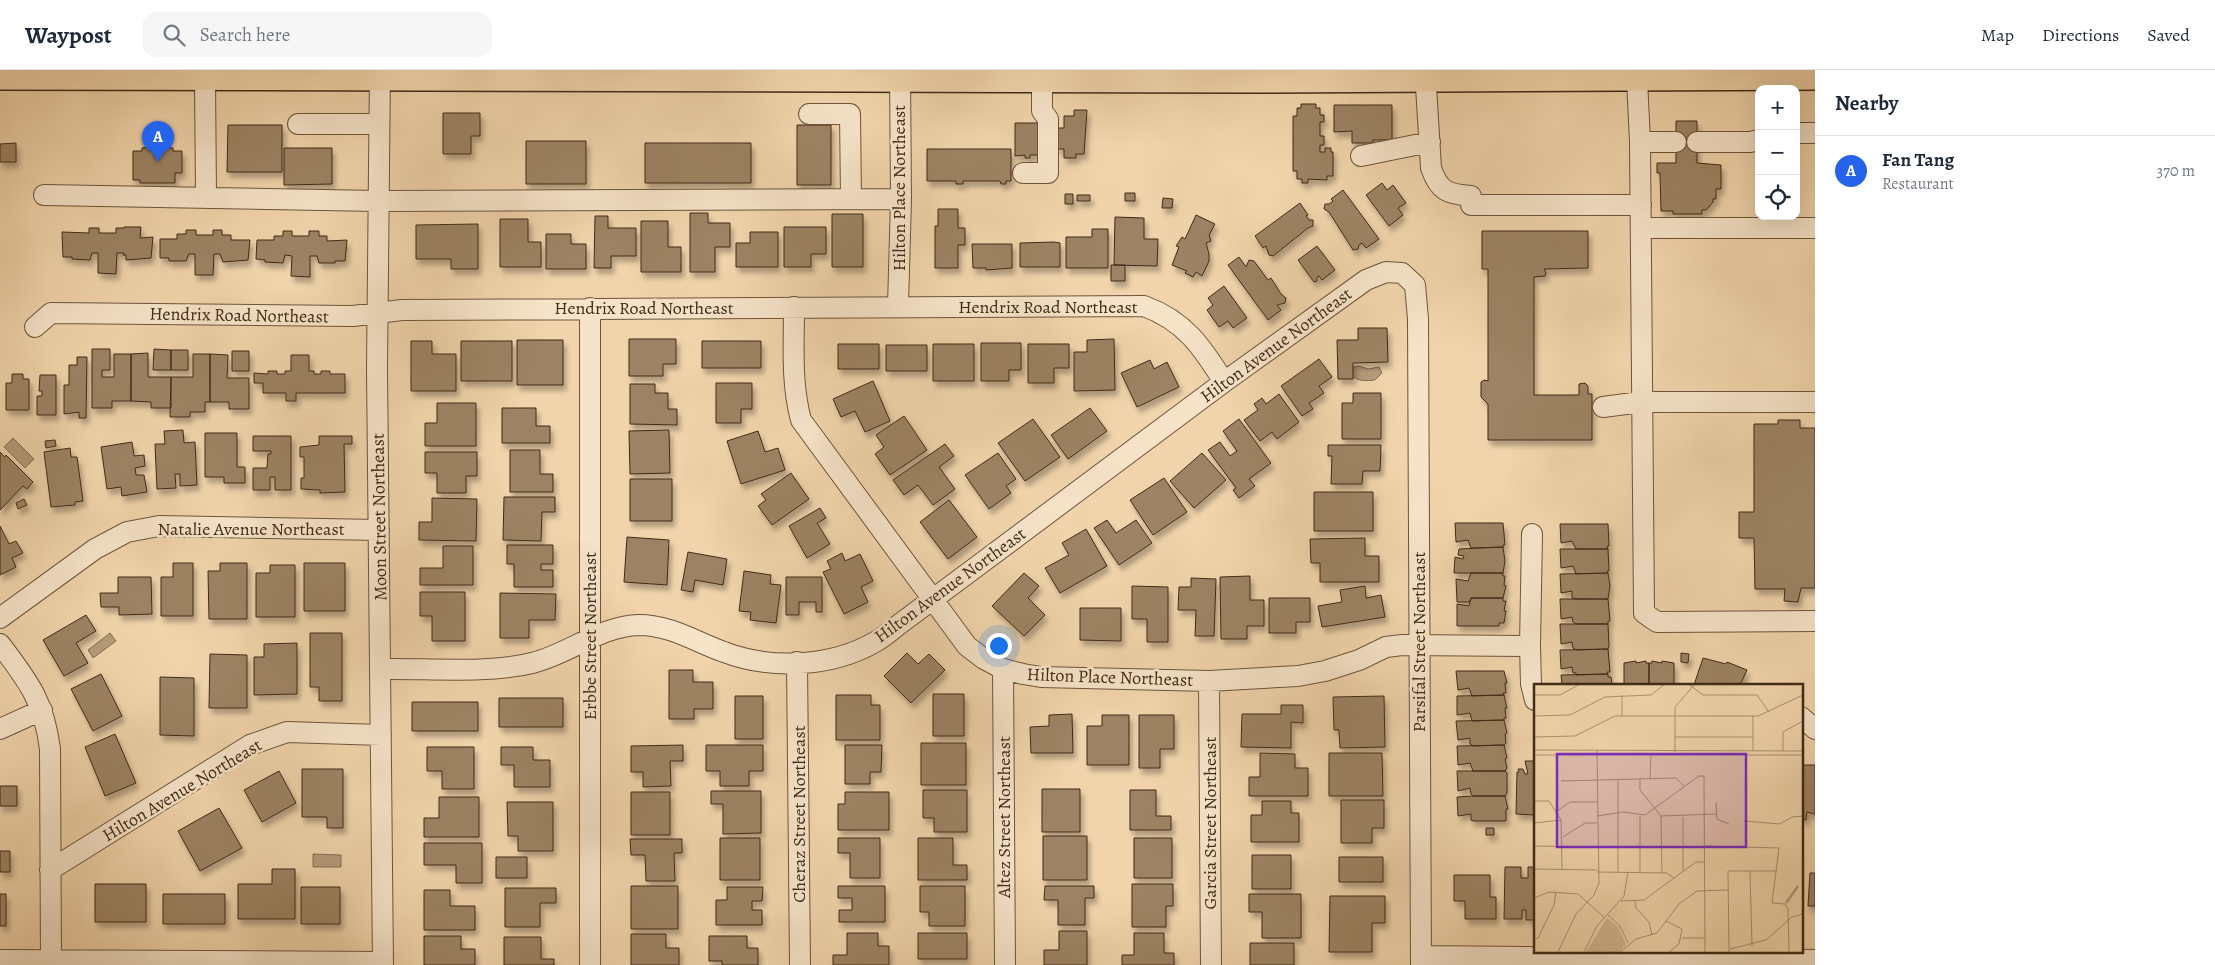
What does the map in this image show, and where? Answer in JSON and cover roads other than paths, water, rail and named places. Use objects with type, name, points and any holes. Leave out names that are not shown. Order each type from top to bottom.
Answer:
[{"type":"main road","points":[[0,77],[57,74],[205,78],[380,75],[900,75],[1042,79],[1131,75],[1425,75],[1637,79],[1815,77]]},
{"type":"street","name":"Moon Street Northeast","points":[[380,75],[378,312],[383,964]]},
{"type":"street","name":"Hilton Place Northeast","points":[[898,306],[900,75]]},
{"type":"street","points":[[1425,75],[1431,168],[1440,187],[1470,201],[1641,205]]},
{"type":"street","points":[[205,78],[206,198]]},
{"type":"street","points":[[1023,173],[1048,173],[1048,119],[1042,111],[1042,79]]},
{"type":"street","points":[[1637,79],[1641,205],[1644,613],[1657,622],[1815,621]]},
{"type":"street","points":[[809,114],[850,114],[851,200]]},
{"type":"street","points":[[298,124],[379,124]]},
{"type":"street","points":[[1800,133],[1815,133]]},
{"type":"street","points":[[1696,142],[1755,141]]},
{"type":"street","points":[[1361,156],[1430,142]]},
{"type":"street","points":[[1640,142],[1676,142]]},
{"type":"street","points":[[44,195],[378,201],[900,199]]},
{"type":"street","points":[[1641,228],[1815,228]]},
{"type":"street","name":"Hilton Avenue Northeast","points":[[381,669],[511,668],[543,659],[618,628],[638,625],[664,627],[750,660],[797,662],[825,660],[840,656],[875,642],[1224,382],[1366,280],[1386,272],[1402,273],[1415,285],[1418,319]]},
{"type":"street","name":"Hendrix Road Northeast","points":[[35,327],[51,313],[353,316],[402,310],[1144,306],[1164,314],[1188,332],[1224,382]]},
{"type":"street","name":"Hilton Place Northeast","points":[[794,307],[793,380],[801,420],[967,646],[984,659],[1003,669],[1041,677],[1209,681],[1298,676],[1326,671],[1359,660],[1386,647],[1419,645],[1530,646]]},
{"type":"street","name":"Erbbe Street Northeast","points":[[590,308],[590,965]]},
{"type":"street","name":"Parsifal Street Northeast","points":[[1418,319],[1421,960]]},
{"type":"street","points":[[1603,407],[1641,402],[1815,402]]},
{"type":"street","name":"Natalie Avenue Northeast","points":[[0,618],[95,549],[127,532],[159,526],[379,530]]},
{"type":"street","points":[[1532,534],[1530,646],[1531,684],[1534,696]]},
{"type":"street","points":[[0,644],[31,686],[42,710],[50,749],[51,963]]},
{"type":"street","name":"Cheraz Street Northeast","points":[[797,662],[800,965]]},
{"type":"street","name":"Altez Street Northeast","points":[[1003,669],[1005,965]]},
{"type":"street","name":"Garcia Street Northeast","points":[[1209,681],[1211,965]]},
{"type":"street","points":[[0,729],[42,710]]},
{"type":"street","points":[[1802,718],[1815,729]]},
{"type":"street","name":"Hilton Avenue Northeast","points":[[50,870],[250,745],[287,732],[381,735]]},
{"type":"street","points":[[0,960],[51,963],[383,964]]},
{"type":"street","points":[[1421,960],[1815,960]]},
{"type":"place","name":"Fan Tang","points":[[158,162]]}]
